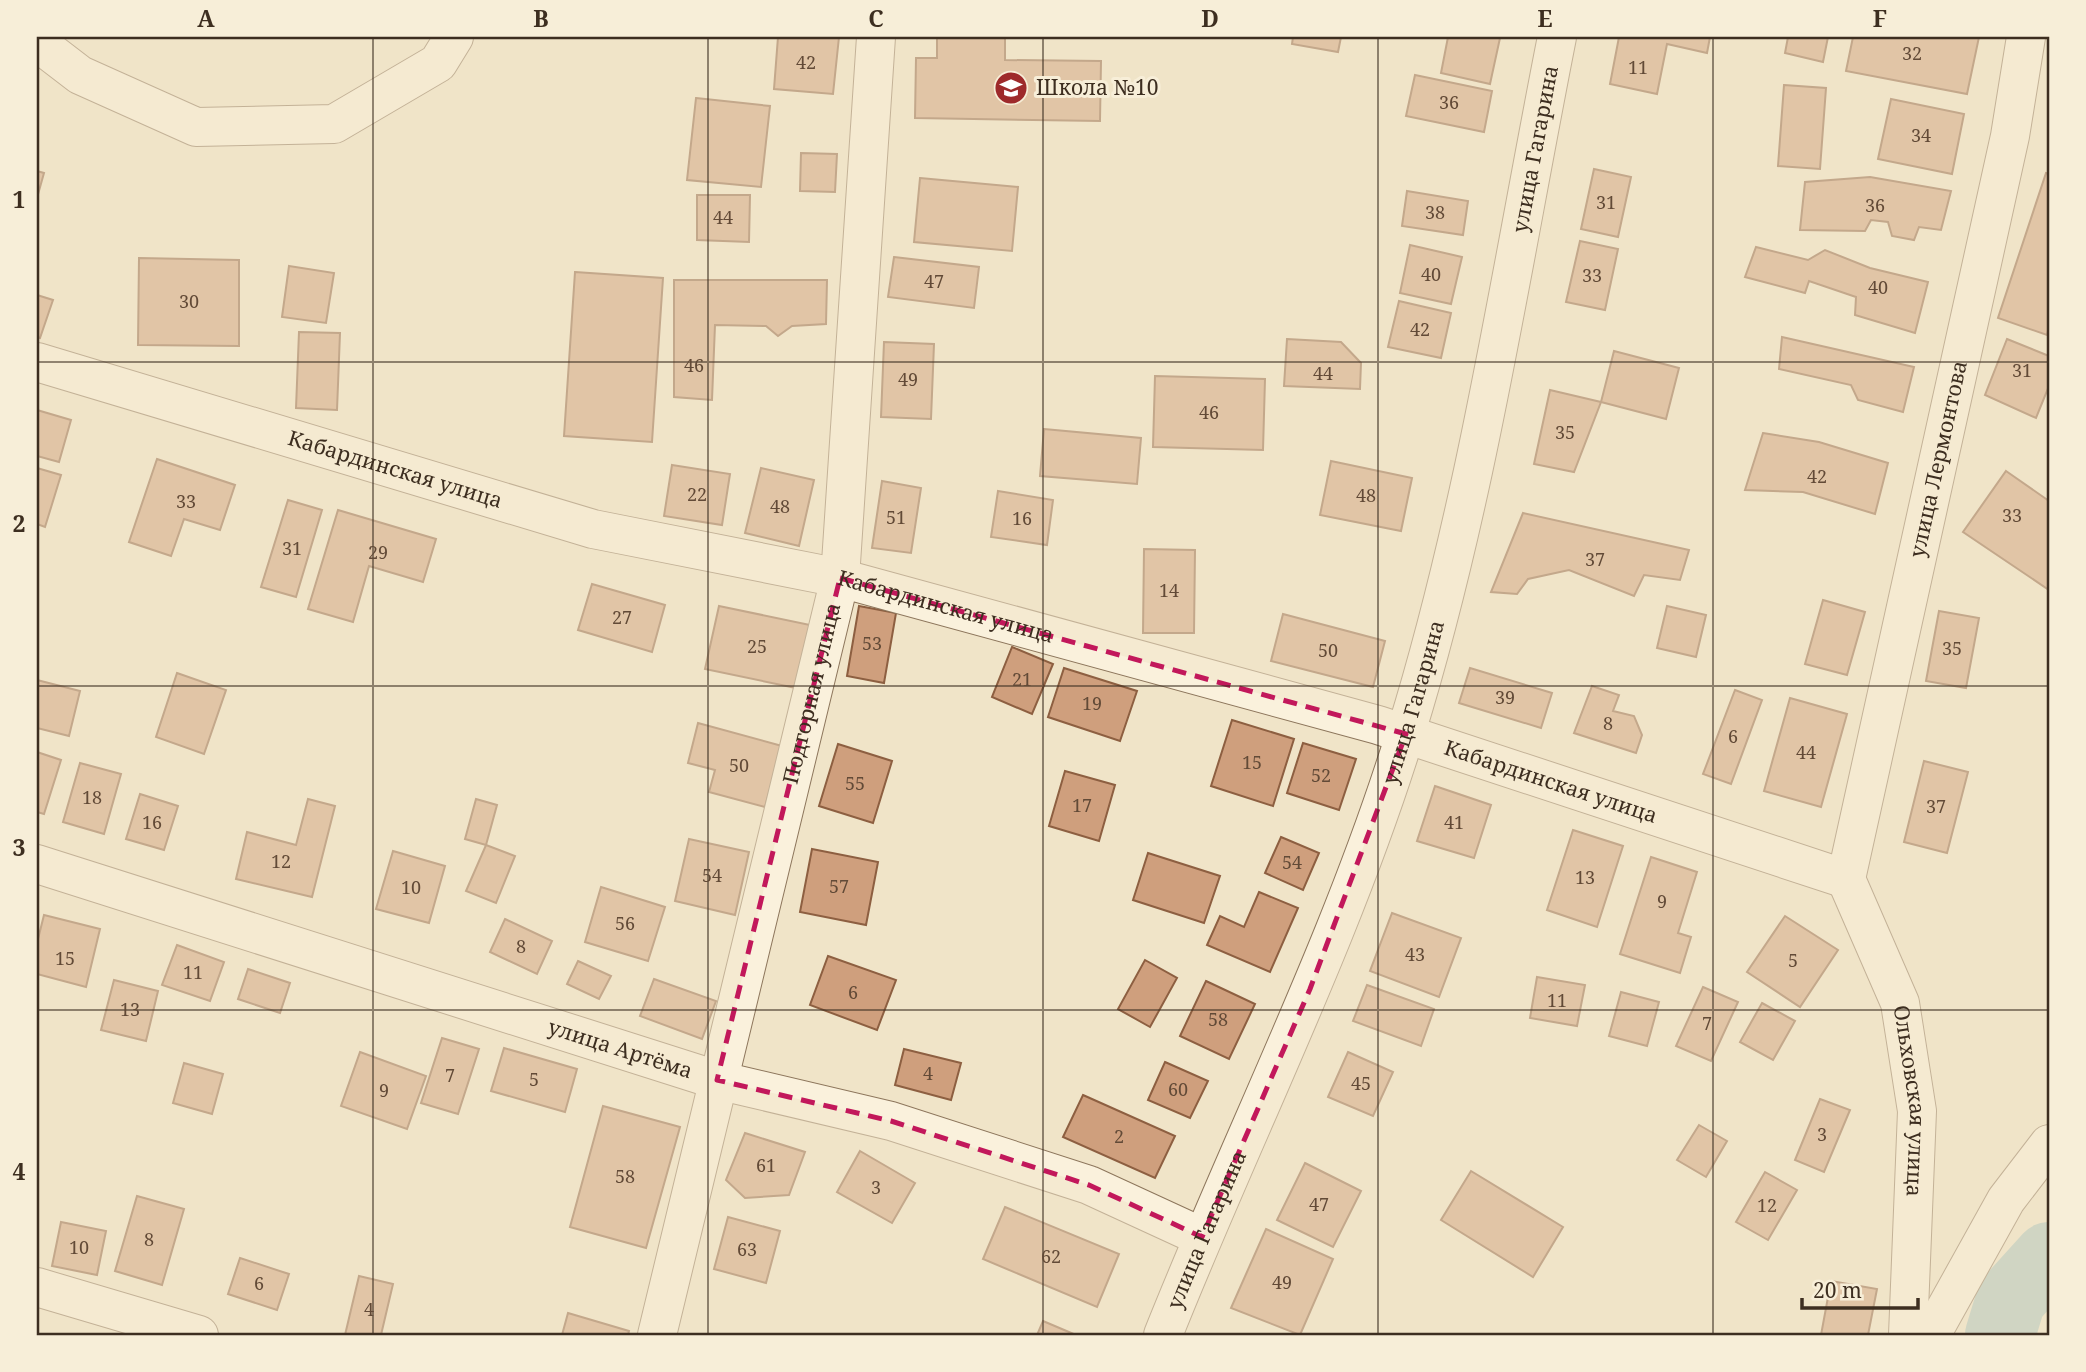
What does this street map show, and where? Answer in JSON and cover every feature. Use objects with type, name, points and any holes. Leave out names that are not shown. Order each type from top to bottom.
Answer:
[{"type":"street","points":[[37,42],[80,75],[196,127],[334,124],[438,63],[454,37]]},
{"type":"street","name":"Подгорная улица","points":[[657,1335],[840,578],[876,37]]},
{"type":"street","name":"улица Гагарина","points":[[1163,1335],[1202,1237],[1310,989],[1406,734],[1450,572],[1557,37]]},
{"type":"street","name":"улица Лермонтова","points":[[1846,879],[2010,136],[2026,37]]},
{"type":"street","name":"Кабардинская улица","points":[[37,362],[593,529],[840,578],[1406,734],[1846,879]]},
{"type":"street","name":"улица Артёма","points":[[37,864],[717,1080],[891,1121],[1089,1185],[1202,1237]]},
{"type":"street","name":"Ольховская улица","points":[[1846,879],[1900,1003],[1917,1111],[1908,1335]]},
{"type":"street","points":[[1931,1335],[2006,1200],[2049,1144]]},
{"type":"street","points":[[37,1287],[199,1335]]},
{"type":"highlighted area","points":[[840,578],[1406,734],[1310,989],[1202,1237],[1089,1185],[891,1121],[717,1080]]},
{"type":"building","points":[[778,37],[839,37],[833,94],[774,89]]},
{"type":"building","points":[[937,37],[1005,37],[1005,60],[1101,61],[1100,121],[915,118],[916,58],[937,58]]},
{"type":"building","points":[[1293,37],[1341,37],[1338,52],[1292,44]]},
{"type":"building","points":[[1448,37],[1500,38],[1490,84],[1441,73]]},
{"type":"building","points":[[1619,37],[1710,37],[1707,53],[1667,44],[1657,94],[1610,84]]},
{"type":"building","points":[[1788,37],[1828,37],[1823,62],[1785,53]]},
{"type":"building","points":[[1853,37],[1979,37],[1967,94],[1846,71]]},
{"type":"building","points":[[1415,75],[1492,91],[1484,132],[1406,116]]},
{"type":"building","points":[[1784,85],[1826,88],[1820,169],[1778,166]]},
{"type":"building","points":[[696,98],[770,106],[761,187],[687,180]]},
{"type":"building","points":[[1891,99],[1964,114],[1952,174],[1878,159]]},
{"type":"building","points":[[801,153],[837,154],[835,192],[800,191]]},
{"type":"building","points":[[1594,169],[1631,177],[1618,237],[1581,229]]},
{"type":"building","points":[[37,171],[44,173],[37,198]]},
{"type":"building","points":[[2046,173],[2049,174],[2047,335],[1998,318]]},
{"type":"building","points":[[1870,177],[1951,191],[1941,230],[1919,227],[1914,240],[1892,236],[1888,222],[1871,220],[1865,231],[1800,230],[1805,182]]},
{"type":"building","points":[[920,178],[1018,187],[1012,251],[914,242]]},
{"type":"building","points":[[1407,191],[1468,201],[1463,235],[1402,226]]},
{"type":"building","points":[[697,195],[750,195],[749,242],[697,240]]},
{"type":"building","points":[[1580,241],[1618,249],[1605,310],[1566,302]]},
{"type":"building","points":[[1410,245],[1462,257],[1451,304],[1400,293]]},
{"type":"building","points":[[1756,247],[1808,260],[1825,250],[1870,268],[1928,282],[1915,333],[1855,315],[1856,297],[1809,281],[1805,293],[1745,277]]},
{"type":"building","points":[[894,257],[979,267],[974,308],[888,297]]},
{"type":"building","points":[[139,258],[239,260],[239,346],[138,345]]},
{"type":"building","points":[[289,266],[334,273],[326,323],[282,317]]},
{"type":"building","points":[[575,272],[663,278],[652,442],[564,436]]},
{"type":"building","points":[[674,280],[827,280],[826,324],[792,326],[778,336],[766,326],[715,325],[712,400],[674,397]]},
{"type":"building","points":[[37,295],[53,300],[40,338],[37,337]]},
{"type":"building","points":[[1399,301],[1451,313],[1441,358],[1388,347]]},
{"type":"building","points":[[299,332],[340,333],[337,410],[296,408]]},
{"type":"building","points":[[1782,337],[1914,367],[1903,412],[1858,400],[1851,385],[1779,369]]},
{"type":"building","points":[[1287,339],[1341,342],[1361,363],[1360,389],[1284,386]]},
{"type":"building","points":[[2007,339],[2049,356],[2049,386],[2036,418],[1985,395]]},
{"type":"building","points":[[884,342],[934,344],[931,419],[881,417]]},
{"type":"building","points":[[1614,351],[1679,368],[1666,419],[1601,402]]},
{"type":"building","points":[[1155,376],[1265,379],[1263,450],[1153,447]]},
{"type":"building","points":[[1550,390],[1601,402],[1574,472],[1534,464]]},
{"type":"building","points":[[37,410],[71,420],[59,462],[37,456]]},
{"type":"building","points":[[1044,429],[1141,438],[1137,484],[1040,476]]},
{"type":"building","points":[[1763,433],[1819,442],[1888,463],[1875,514],[1803,492],[1745,490]]},
{"type":"building","points":[[157,459],[235,485],[220,530],[184,519],[171,556],[129,542]]},
{"type":"building","points":[[1331,461],[1412,478],[1401,531],[1320,515]]},
{"type":"building","points":[[672,465],[730,474],[722,525],[664,516]]},
{"type":"building","points":[[37,468],[61,475],[45,527],[37,524]]},
{"type":"building","points":[[761,468],[814,480],[799,546],[745,533]]},
{"type":"building","points":[[2006,471],[2049,501],[2049,590],[1963,532]]},
{"type":"building","points":[[882,481],[921,488],[911,553],[872,548]]},
{"type":"building","points":[[998,491],[1053,500],[1047,545],[991,537]]},
{"type":"building","points":[[288,500],[322,510],[296,597],[261,587]]},
{"type":"building","points":[[338,510],[436,539],[423,582],[369,566],[353,622],[308,609]]},
{"type":"building","points":[[1523,513],[1689,550],[1680,580],[1644,575],[1634,596],[1569,570],[1528,579],[1517,594],[1491,592]]},
{"type":"building","points":[[1144,549],[1195,550],[1194,633],[1143,633]]},
{"type":"building","points":[[592,584],[665,605],[652,652],[578,630]]},
{"type":"building","points":[[1823,600],[1865,612],[1847,675],[1805,664]]},
{"type":"building","points":[[719,606],[810,625],[796,688],[705,669]]},
{"type":"building","points":[[859,606],[896,613],[884,683],[847,676]]},
{"type":"building","points":[[1667,606],[1706,615],[1696,657],[1657,648]]},
{"type":"building","points":[[1939,611],[1979,618],[1966,688],[1926,681]]},
{"type":"building","points":[[1283,614],[1385,641],[1373,687],[1271,661]]},
{"type":"building","points":[[1012,647],[1053,664],[1032,714],[992,697]]},
{"type":"building","points":[[1064,668],[1137,691],[1120,741],[1048,717]]},
{"type":"building","points":[[1470,668],[1552,693],[1541,728],[1459,703]]},
{"type":"building","points":[[177,673],[226,690],[204,754],[156,737]]},
{"type":"building","points":[[37,680],[80,691],[69,736],[37,728]]},
{"type":"building","points":[[1592,686],[1619,695],[1613,711],[1634,716],[1642,735],[1636,753],[1574,733]]},
{"type":"building","points":[[1735,690],[1762,700],[1731,784],[1703,774]]},
{"type":"building","points":[[1790,698],[1847,714],[1821,807],[1764,791]]},
{"type":"building","points":[[1232,720],[1294,739],[1273,806],[1211,786]]},
{"type":"building","points":[[698,723],[782,746],[765,807],[709,792],[715,770],[688,763]]},
{"type":"building","points":[[1303,743],[1356,759],[1339,810],[1287,793]]},
{"type":"building","points":[[838,744],[892,761],[873,823],[819,806]]},
{"type":"building","points":[[37,752],[61,760],[44,814],[37,812]]},
{"type":"building","points":[[1924,761],[1968,772],[1947,853],[1904,842]]},
{"type":"building","points":[[80,763],[121,774],[104,834],[63,822]]},
{"type":"building","points":[[1065,771],[1115,785],[1099,841],[1049,826]]},
{"type":"building","points":[[1435,786],[1491,805],[1474,858],[1417,841]]},
{"type":"building","points":[[140,794],[178,806],[164,850],[126,839]]},
{"type":"building","points":[[308,799],[335,806],[312,897],[236,879],[247,832],[296,845]]},
{"type":"building","points":[[476,799],[497,805],[486,845],[465,839]]},
{"type":"building","points":[[1573,830],[1623,846],[1597,927],[1547,910]]},
{"type":"building","points":[[1281,837],[1319,853],[1303,890],[1265,873]]},
{"type":"building","points":[[689,839],[749,852],[735,915],[675,901]]},
{"type":"building","points":[[486,845],[515,856],[496,903],[466,891]]},
{"type":"building","points":[[812,849],[878,862],[866,925],[800,912]]},
{"type":"building","points":[[393,851],[445,866],[429,923],[376,909]]},
{"type":"building","points":[[1148,853],[1220,876],[1204,923],[1133,900]]},
{"type":"building","points":[[1651,857],[1697,872],[1678,933],[1691,937],[1680,973],[1620,954]]},
{"type":"building","points":[[601,887],[665,907],[648,961],[585,942]]},
{"type":"building","points":[[1259,892],[1298,908],[1270,972],[1207,945],[1220,916],[1244,927]]},
{"type":"building","points":[[1392,913],[1461,938],[1439,997],[1370,971]]},
{"type":"building","points":[[44,915],[100,929],[86,987],[37,974],[37,943]]},
{"type":"building","points":[[1785,916],[1838,950],[1800,1007],[1747,972]]},
{"type":"building","points":[[505,919],[552,941],[537,974],[490,952]]},
{"type":"building","points":[[177,945],[224,962],[210,1001],[162,985]]},
{"type":"building","points":[[828,956],[896,980],[877,1030],[810,1005]]},
{"type":"building","points":[[1145,960],[1177,978],[1150,1027],[1118,1009]]},
{"type":"building","points":[[578,961],[611,976],[599,999],[567,984]]},
{"type":"building","points":[[248,969],[290,983],[280,1013],[238,999]]},
{"type":"building","points":[[1537,977],[1585,985],[1577,1026],[1530,1018]]},
{"type":"building","points":[[654,979],[716,1001],[702,1039],[640,1016]]},
{"type":"building","points":[[114,980],[158,991],[146,1041],[101,1030]]},
{"type":"building","points":[[1206,981],[1255,1004],[1229,1059],[1180,1036]]},
{"type":"building","points":[[1367,985],[1434,1009],[1421,1046],[1353,1021]]},
{"type":"building","points":[[1703,987],[1738,1002],[1711,1061],[1676,1046]]},
{"type":"building","points":[[1621,992],[1659,1002],[1647,1046],[1609,1036]]},
{"type":"building","points":[[1762,1003],[1795,1021],[1773,1060],[1740,1042]]},
{"type":"building","points":[[442,1038],[479,1049],[458,1114],[421,1103]]},
{"type":"building","points":[[504,1048],[577,1069],[565,1112],[491,1091]]},
{"type":"building","points":[[904,1049],[961,1063],[951,1100],[895,1085]]},
{"type":"building","points":[[360,1052],[426,1076],[407,1129],[341,1106]]},
{"type":"building","points":[[1348,1052],[1393,1072],[1373,1116],[1328,1097]]},
{"type":"building","points":[[1165,1062],[1208,1081],[1190,1118],[1148,1100]]},
{"type":"building","points":[[184,1063],[223,1074],[212,1114],[173,1103]]},
{"type":"building","points":[[1083,1095],[1175,1136],[1155,1178],[1063,1137]]},
{"type":"building","points":[[1820,1099],[1850,1110],[1824,1172],[1795,1160]]},
{"type":"building","points":[[603,1106],[680,1127],[646,1248],[570,1227]]},
{"type":"building","points":[[1699,1125],[1727,1141],[1706,1177],[1677,1160]]},
{"type":"building","points":[[745,1133],[805,1152],[789,1195],[745,1198],[726,1180]]},
{"type":"building","points":[[860,1151],[915,1183],[892,1223],[837,1192]]},
{"type":"building","points":[[1305,1163],[1361,1191],[1333,1247],[1277,1220]]},
{"type":"building","points":[[1471,1171],[1563,1227],[1533,1277],[1441,1220]]},
{"type":"building","points":[[1765,1172],[1797,1190],[1768,1240],[1736,1222]]},
{"type":"building","points":[[137,1196],[184,1209],[162,1285],[115,1271]]},
{"type":"building","points":[[1005,1207],[1119,1254],[1097,1307],[983,1259]]},
{"type":"building","points":[[728,1217],[780,1231],[766,1283],[714,1269]]},
{"type":"building","points":[[61,1222],[106,1231],[97,1275],[52,1266]]},
{"type":"building","points":[[1266,1229],[1333,1259],[1300,1335],[1231,1308]]},
{"type":"building","points":[[240,1258],[289,1274],[277,1310],[228,1294]]},
{"type":"building","points":[[359,1276],[393,1284],[381,1335],[345,1335]]},
{"type":"building","points":[[1831,1281],[1877,1289],[1868,1335],[1821,1335]]},
{"type":"building","points":[[568,1313],[629,1331],[628,1335],[562,1335]]},
{"type":"building","points":[[1043,1321],[1076,1335],[1037,1335]]},
{"type":"waterway","points":[[2000,1335],[2011,1299],[2049,1257]]},
{"type":"place","name":"Школа №10","points":[[1011,88]]}]
